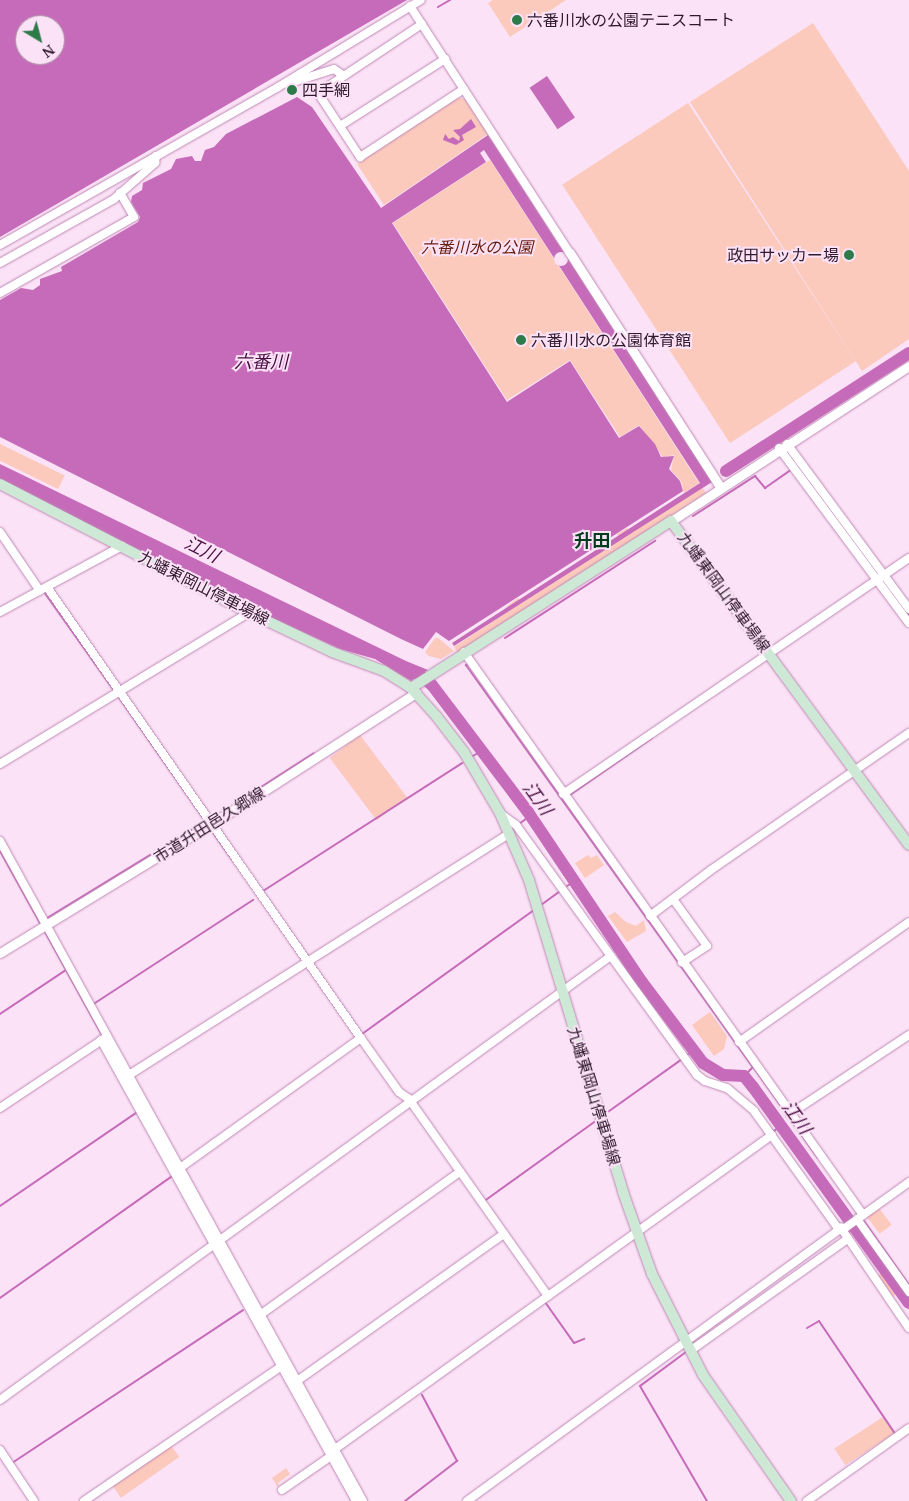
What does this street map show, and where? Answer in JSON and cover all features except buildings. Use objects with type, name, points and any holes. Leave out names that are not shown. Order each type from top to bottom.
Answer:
[{"type":"main road","name":"九蟠東岡山停車場線","points":[[0,484],[250,612],[332,652],[384,671],[414,688],[464,752],[500,813],[534,894],[636,1233],[652,1274],[688,1347],[715,1393],[791,1501]]},
{"type":"main road","name":"九蟠東岡山停車場線","points":[[414,688],[432,672],[671,521],[908,844]]},
{"type":"street","points":[[0,246],[278,87],[421,0]]},
{"type":"street","points":[[410,6],[720,486]]},
{"type":"street","points":[[422,24],[318,93],[360,157],[464,89]]},
{"type":"street","points":[[340,126],[445,59]]},
{"type":"street","points":[[278,87],[334,69],[344,76]]},
{"type":"street","points":[[0,263],[120,193],[154,163],[156,156]]},
{"type":"street","points":[[0,293],[134,217],[120,193]]},
{"type":"street","points":[[671,521],[720,486],[908,368]]},
{"type":"street","points":[[783,446],[881,577],[909,609]]},
{"type":"street","points":[[0,532],[43,589],[305,963],[399,1092],[410,1104],[502,1235],[547,1295]]},
{"type":"street","points":[[0,612],[122,546]]},
{"type":"street","points":[[563,794],[909,558]]},
{"type":"street","points":[[881,577],[909,623]]},
{"type":"street","points":[[0,764],[250,612]]},
{"type":"street","points":[[464,652],[790,1114],[858,1219],[908,1290]]},
{"type":"street","name":"市道升田邑久郷線","points":[[0,953],[209,825],[414,688]]},
{"type":"street","points":[[650,916],[909,732]]},
{"type":"street","points":[[500,813],[516,825],[697,1075],[705,1081],[727,1088],[743,1100],[772,1135],[909,1328]]},
{"type":"street","points":[[129,1075],[509,834]]},
{"type":"street","points":[[0,840],[44,927],[216,1244],[363,1501]]},
{"type":"street","points":[[673,899],[707,946],[682,962]]},
{"type":"street","points":[[739,1042],[909,922]]},
{"type":"street","points":[[0,1400],[410,1104],[611,956]]},
{"type":"street","points":[[790,1114],[909,1035]]},
{"type":"street","points":[[104,1038],[129,1075],[180,1168],[216,1244],[260,1315],[284,1365],[297,1381],[356,1501]]},
{"type":"street","points":[[0,1108],[104,1038]]},
{"type":"street","points":[[180,1168],[359,1038]]},
{"type":"street","points":[[282,1490],[547,1295],[772,1135]]},
{"type":"street","points":[[260,1315],[458,1172]]},
{"type":"street","points":[[467,1501],[688,1347],[844,1234],[858,1219],[909,1182]]},
{"type":"street","points":[[688,1347],[844,1234]]},
{"type":"street","points":[[297,1381],[502,1235]]},
{"type":"street","points":[[84,1501],[284,1365]]},
{"type":"street","points":[[807,1501],[909,1428]]},
{"type":"street","points":[[0,1450],[34,1501]]},
{"type":"green space","name":"六番川水の公園テニスコート","points":[[493,0],[566,0],[510,37],[488,3]]},
{"type":"green space","name":"政田サッカー場","points":[[813,23],[909,171],[909,339],[862,371],[690,102]]},
{"type":"green space","points":[[457,97],[465,99],[488,134],[384,205],[357,164]]},
{"type":"green space","points":[[688,103],[856,361],[730,443],[562,185]]},
{"type":"green space","name":"六番川水の公園","points":[[490,160],[699,483],[684,493],[681,481],[671,470],[674,455],[663,457],[639,425],[620,437],[570,360],[507,400],[393,223]]},
{"type":"green space","points":[[0,444],[65,476],[58,489],[0,461]]},
{"type":"green space","points":[[702,487],[706,493],[458,653],[454,647],[509,611],[506,607],[518,598],[522,603],[620,539],[617,534],[627,528],[631,533]]},
{"type":"green space","points":[[435,638],[438,638],[454,651],[441,659],[429,656],[425,652]]},
{"type":"green space","points":[[360,735],[407,797],[377,820],[330,758]]},
{"type":"green space","points":[[588,855],[591,858],[597,855],[604,865],[585,878],[575,863]]},
{"type":"green space","points":[[615,912],[626,922],[636,926],[644,920],[646,931],[627,942],[608,916]]},
{"type":"green space","points":[[710,1012],[727,1036],[724,1049],[714,1056],[692,1025]]},
{"type":"green space","points":[[879,1208],[892,1225],[880,1234],[867,1217]]},
{"type":"green space","points":[[881,1273],[896,1294],[891,1298],[876,1277]]},
{"type":"green space","points":[[883,1417],[894,1434],[845,1465],[834,1449]]},
{"type":"green space","points":[[170,1444],[179,1457],[121,1498],[112,1485]]},
{"type":"green space","points":[[286,1468],[290,1474],[278,1483],[279,1489],[272,1478]]},
{"type":"water","points":[[0,0],[407,0],[0,237]]},
{"type":"water","points":[[547,76],[575,117],[558,129],[530,88]]},
{"type":"water","name":"六番川","points":[[297,97],[312,107],[381,208],[488,135],[712,482],[454,646],[452,643],[700,483],[484,150],[480,153],[486,162],[392,223],[507,402],[570,361],[619,438],[639,426],[655,444],[661,457],[674,456],[669,469],[680,481],[683,491],[449,641],[436,632],[423,649],[0,437],[0,300],[21,288],[33,290],[40,285],[40,279],[62,271],[61,267],[138,222],[140,217],[131,202],[132,196],[142,190],[143,183],[171,169],[176,159],[192,156],[195,161],[201,161],[205,150],[214,147],[226,134]]},
{"type":"water","points":[[471,119],[476,127],[462,135],[464,140],[456,145],[443,140],[445,134],[449,139],[453,137],[459,141],[460,137],[453,130],[460,129]]},
{"type":"water","points":[[0,464],[428,670],[411,681],[375,659],[340,649],[272,618],[0,480]]},
{"type":"pier","points":[[558,252],[564,252],[568,259],[564,266],[558,266],[554,262],[554,256]]},
{"type":"waterway","points":[[438,7],[450,0]]},
{"type":"waterway","points":[[726,471],[909,353]]},
{"type":"waterway","points":[[896,361],[899,364]]},
{"type":"waterway","points":[[790,456],[879,576]]},
{"type":"waterway","points":[[693,516],[755,476],[765,488],[791,470]]},
{"type":"waterway","points":[[505,638],[655,541]]},
{"type":"waterway","points":[[882,579],[909,616]]},
{"type":"waterway","points":[[44,592],[115,692]]},
{"type":"waterway","points":[[469,663],[466,665],[753,1067],[744,1076]]},
{"type":"waterway","name":"江川","points":[[417,673],[432,685],[528,812],[642,982],[703,1063],[723,1075],[744,1076],[909,1303]]},
{"type":"waterway","points":[[118,696],[207,823]]},
{"type":"waterway","points":[[570,795],[652,738]]},
{"type":"waterway","points":[[473,756],[481,751]]},
{"type":"waterway","points":[[238,802],[314,753]]},
{"type":"waterway","points":[[263,891],[462,763]]},
{"type":"waterway","points":[[519,824],[530,816]]},
{"type":"waterway","points":[[47,918],[201,824]]},
{"type":"waterway","points":[[209,827],[234,862]]},
{"type":"waterway","points":[[0,851],[41,925]]},
{"type":"waterway","points":[[567,886],[575,881]]},
{"type":"waterway","points":[[541,905],[560,891]]},
{"type":"waterway","points":[[95,1003],[253,900]]},
{"type":"waterway","points":[[362,1034],[534,910]]},
{"type":"waterway","points":[[44,930],[103,1037]]},
{"type":"waterway","name":"江川","points":[[614,950],[618,946]]},
{"type":"waterway","points":[[0,1014],[66,970]]},
{"type":"waterway","name":"江川","points":[[687,1055],[694,1050]]},
{"type":"waterway","points":[[605,1114],[682,1059]]},
{"type":"waterway","points":[[754,1068],[818,1158]]},
{"type":"waterway","points":[[0,1206],[139,1111]]},
{"type":"waterway","points":[[483,1202],[597,1120]]},
{"type":"waterway","points":[[773,1132],[781,1125]]},
{"type":"waterway","points":[[0,1298],[174,1175]]},
{"type":"waterway","points":[[864,1221],[909,1285]]},
{"type":"waterway","points":[[847,1234],[853,1227]]},
{"type":"waterway","points":[[545,1302],[574,1343],[584,1339]]},
{"type":"waterway","points":[[12,1463],[243,1310]]},
{"type":"waterway","points":[[807,1328],[819,1321],[896,1435]]},
{"type":"waterway","points":[[686,1352],[640,1386],[707,1501]]},
{"type":"waterway","points":[[405,1501],[457,1461],[422,1395]]},
{"type":"place","name":"六番川水の公園テニスコート","points":[[517,20]]},
{"type":"place","name":"四手網","points":[[292,90]]},
{"type":"place","name":"政田サッカー場","points":[[849,255]]},
{"type":"place","name":"六番川水の公園体育館","points":[[521,340]]},
{"type":"district","name":"升田","points":[[592,540]]}]
